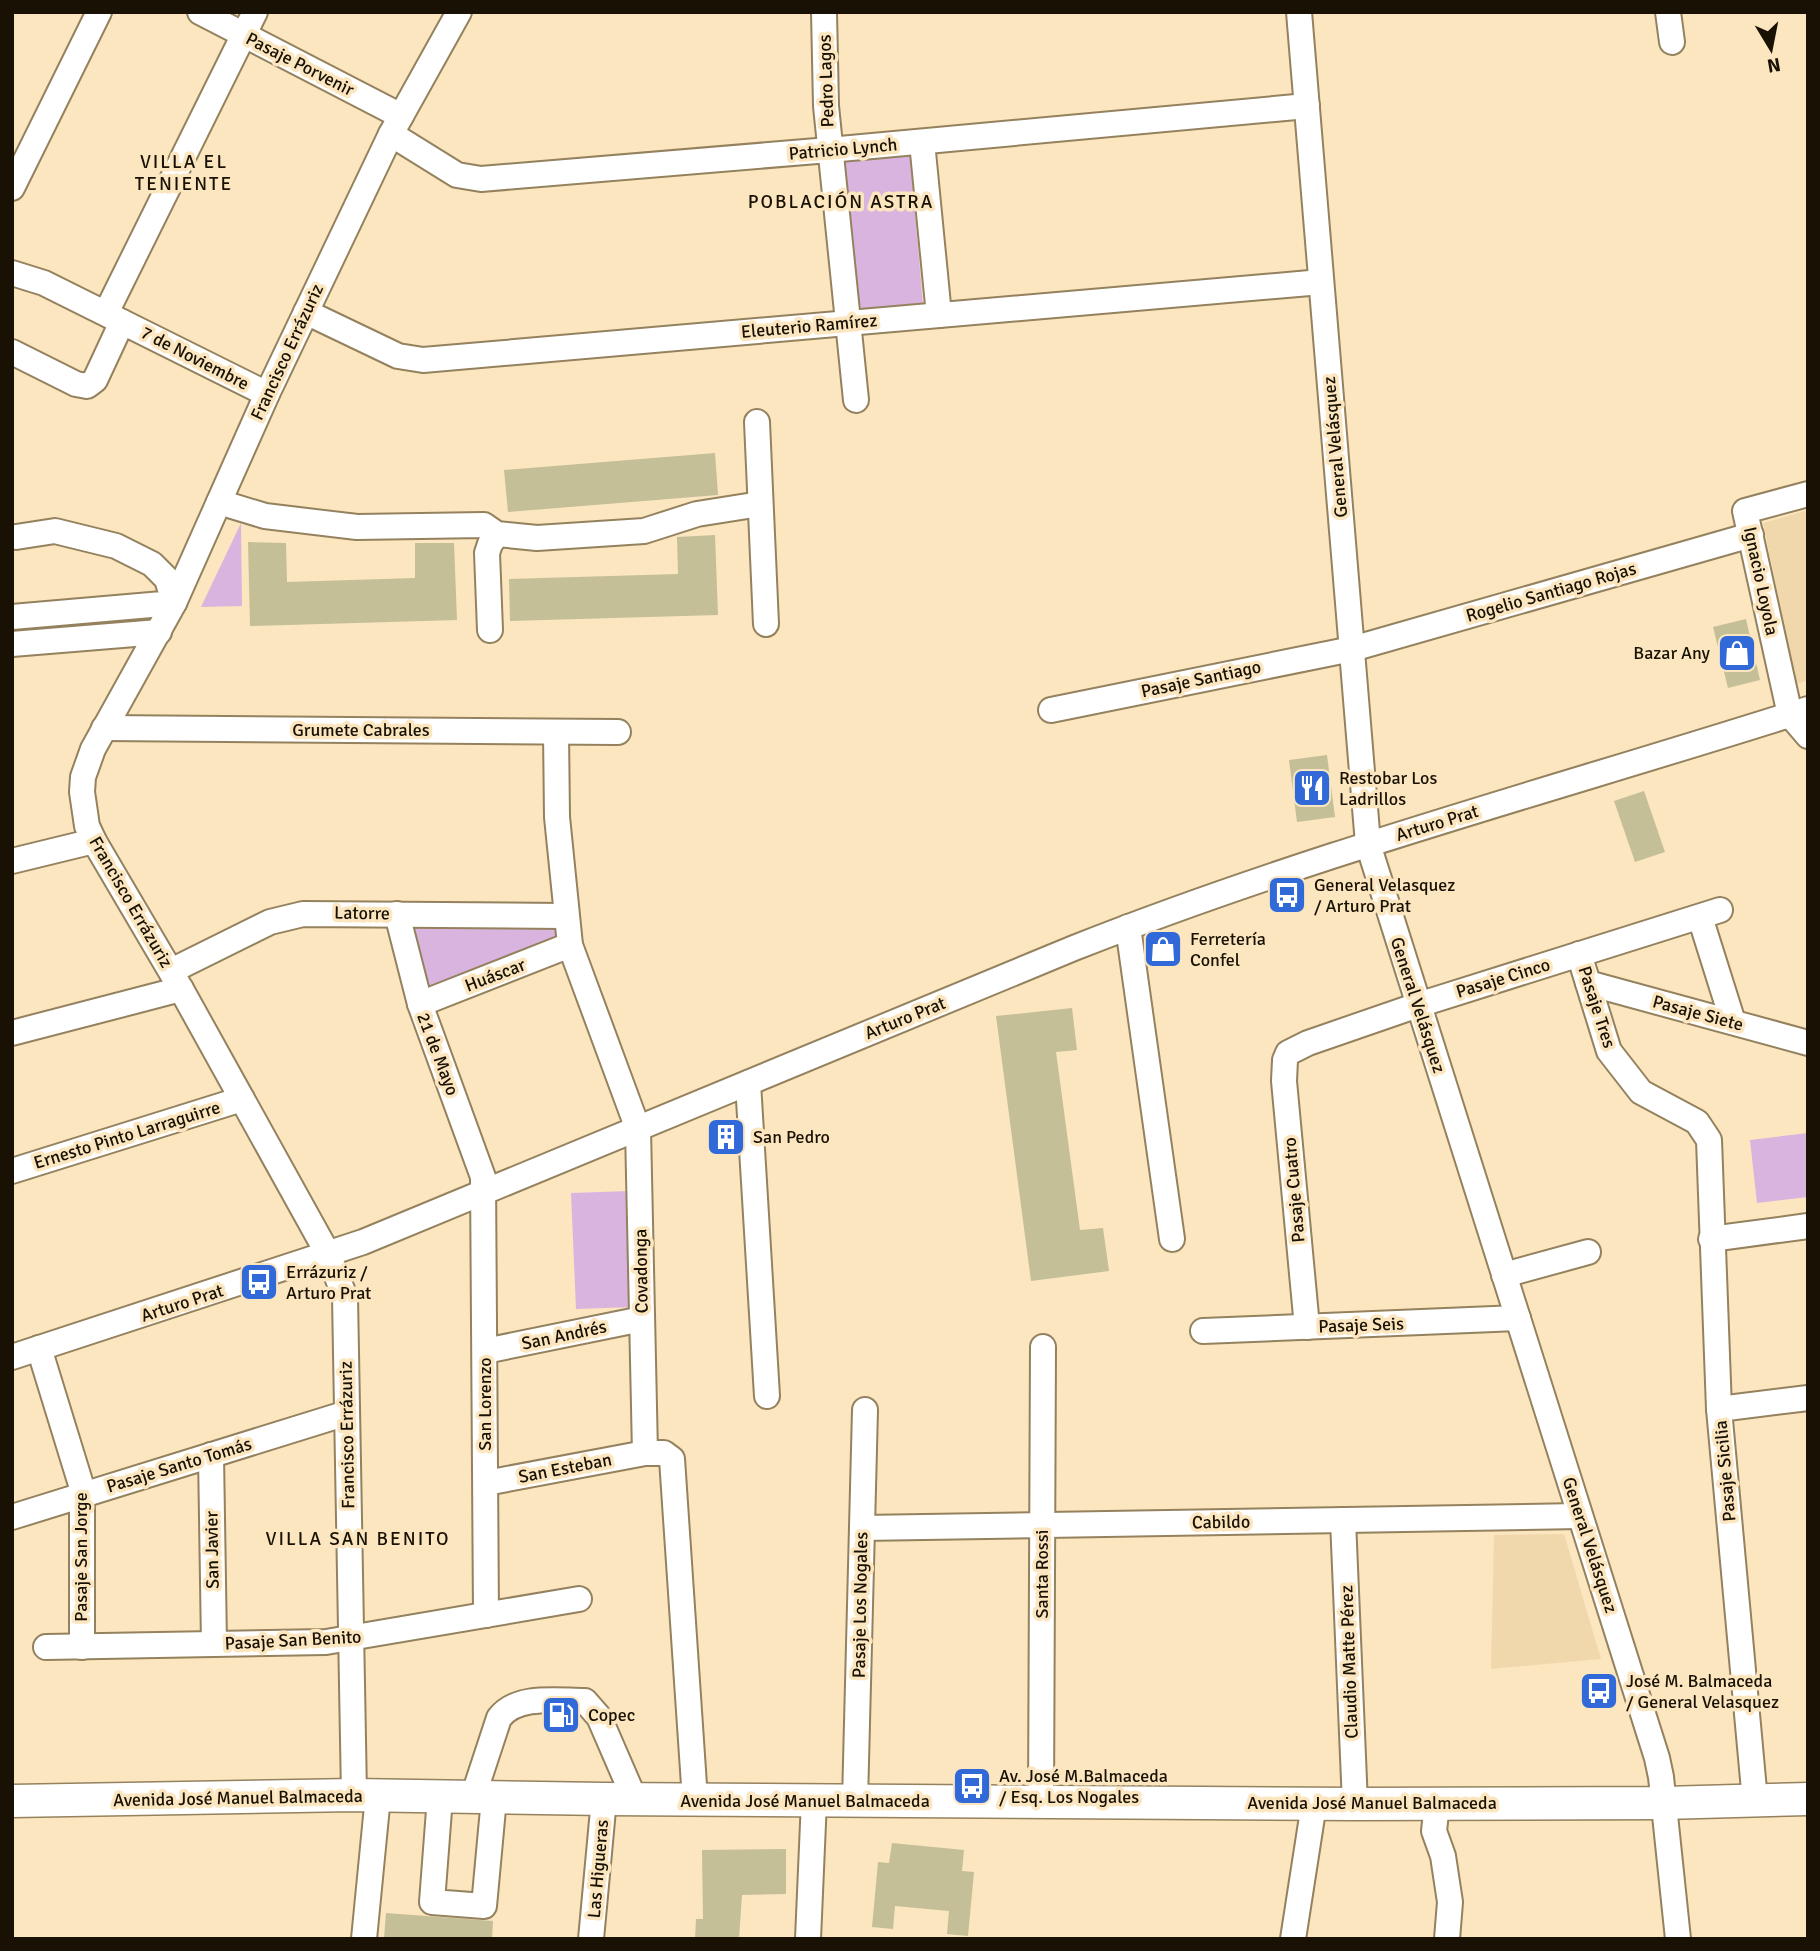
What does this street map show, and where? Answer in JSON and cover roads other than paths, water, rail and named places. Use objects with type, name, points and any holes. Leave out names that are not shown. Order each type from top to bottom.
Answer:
[{"type":"main road","name":"Avenida José Manuel Balmaceda","points":[[12,1801],[366,1796],[1314,1804],[1664,1803],[1808,1799]]},
{"type":"street","points":[[12,188],[99,12]]},
{"type":"street","name":"Pasaje Porvenir","points":[[200,12],[396,125]]},
{"type":"street","points":[[114,318],[255,12]]},
{"type":"street","name":"Francisco Errázuriz","points":[[364,1939],[366,1796],[351,1639],[345,1297],[328,1254],[176,980],[94,841],[85,817],[82,792],[87,762],[174,603],[267,394],[396,125],[460,12]]},
{"type":"street","name":"Pedro Lagos","points":[[824,12],[823,67],[829,150],[856,400]]},
{"type":"street","name":"General Velásquez","points":[[1299,12],[1368,844],[1657,1758],[1678,1939]]},
{"type":"street","points":[[1668,12],[1672,42]]},
{"type":"street","name":"Patricio Lynch","points":[[396,125],[457,175],[481,179],[1307,106]]},
{"type":"street","points":[[922,142],[939,315]]},
{"type":"street","name":"7 de Noviembre","points":[[12,273],[44,283],[267,394]]},
{"type":"street","name":"Eleuterio Ramírez","points":[[306,312],[398,356],[423,360],[1321,282]]},
{"type":"street","name":"7 de Noviembre","points":[[12,352],[76,384],[87,386],[95,380],[114,318]]},
{"type":"street","points":[[757,422],[766,624]]},
{"type":"street","name":"Ignacio Loyola","points":[[1799,712],[1745,511],[1808,494]]},
{"type":"street","points":[[219,502],[265,516],[357,527],[484,525],[497,534],[537,538],[644,531],[697,514],[760,504]]},
{"type":"street","points":[[12,617],[174,603],[167,579],[152,564],[116,546],[55,531],[16,537]]},
{"type":"street","points":[[489,630],[487,553],[497,534]]},
{"type":"street","name":"Rogelio Santiago Rojas","points":[[1352,649],[1751,535]]},
{"type":"street","points":[[12,644],[159,632]]},
{"type":"street","name":"Pasaje Santiago","points":[[1051,710],[1352,649]]},
{"type":"street","points":[[1799,712],[1808,736]]},
{"type":"street","name":"Arturo Prat","points":[[12,1357],[363,1242],[1191,902],[1368,844],[1799,712]]},
{"type":"street","name":"Grumete Cabrales","points":[[104,728],[618,732]]},
{"type":"street","name":"Covadonga","points":[[556,732],[557,817],[570,945],[638,1129],[645,1453]]},
{"type":"street","points":[[12,861],[94,841]]},
{"type":"street","name":"21 de Mayo","points":[[397,914],[420,1004],[479,1162],[485,1192]]},
{"type":"street","name":"Pasaje Cinco","points":[[1288,1053],[1308,1043],[1418,1005],[1710,914],[1732,1023]]},
{"type":"street","name":"Latorre","points":[[12,1033],[176,980],[270,922],[292,915],[565,916]]},
{"type":"street","points":[[1128,927],[1172,1239]]},
{"type":"street","name":"Huáscar","points":[[420,1004],[570,945]]},
{"type":"street","name":"Pasaje Tres","points":[[1580,954],[1609,1051],[1641,1092],[1697,1122],[1709,1140]]},
{"type":"street","name":"Pasaje Siete","points":[[1588,983],[1808,1043]]},
{"type":"street","name":"Pasaje Cuatro","points":[[1288,1053],[1284,1081],[1307,1327]]},
{"type":"street","points":[[748,1083],[767,1396]]},
{"type":"street","name":"Ernesto Pinto Larraguirre","points":[[12,1171],[242,1099]]},
{"type":"street","name":"Pasaje Sicilia","points":[[1709,1140],[1719,1409],[1755,1801]]},
{"type":"street","name":"San Lorenzo","points":[[485,1192],[486,1615]]},
{"type":"street","points":[[1711,1239],[1808,1226]]},
{"type":"street","points":[[1504,1275],[1588,1252]]},
{"type":"street","name":"Pasaje Seis","points":[[1203,1331],[1518,1318]]},
{"type":"street","name":"San Andrés","points":[[485,1351],[642,1319]]},
{"type":"street","name":"Santa Rossi","points":[[1041,1802],[1043,1347]]},
{"type":"street","name":"Pasaje San Jorge","points":[[38,1348],[78,1470],[82,1495],[82,1647]]},
{"type":"street","points":[[1719,1409],[1808,1398]]},
{"type":"street","name":"Pasaje Los Nogales","points":[[855,1801],[865,1410]]},
{"type":"street","name":"Pasaje Santo Tomás","points":[[12,1517],[347,1413]]},
{"type":"street","points":[[645,1453],[664,1453],[673,1465],[695,1800]]},
{"type":"street","name":"San Esteban","points":[[486,1483],[645,1453]]},
{"type":"street","name":"San Javier","points":[[211,1455],[214,1644]]},
{"type":"street","name":"Cabildo","points":[[862,1528],[1580,1516]]},
{"type":"street","name":"Claudio Matte Pérez","points":[[1343,1520],[1355,1804]]},
{"type":"street","name":"Pasaje San Benito","points":[[46,1647],[327,1642],[579,1599]]},
{"type":"street","points":[[440,1797],[432,1902],[484,1906],[484,1798],[499,1718],[505,1710],[528,1702],[586,1701],[599,1717],[620,1800]]},
{"type":"street","name":"Las Higueras","points":[[591,1939],[620,1800]]},
{"type":"street","points":[[808,1939],[814,1800]]},
{"type":"street","points":[[1293,1939],[1314,1804]]},
{"type":"street","points":[[1437,1804],[1434,1831],[1443,1856],[1450,1902],[1447,1939]]},
{"type":"place","name":"Bazar Any","points":[[1737,653]]},
{"type":"place","name":"Restobar Los Ladrillos","points":[[1312,788]]},
{"type":"place","name":"General Velasquez / Arturo Prat","points":[[1287,895]]},
{"type":"place","name":"Ferretería Confel","points":[[1163,949]]},
{"type":"place","name":"San Pedro","points":[[726,1137]]},
{"type":"place","name":"Errázuriz / Arturo Prat","points":[[259,1282]]},
{"type":"place","name":"José M. Balmaceda / General Velasquez","points":[[1599,1691]]},
{"type":"place","name":"Copec","points":[[561,1715]]},
{"type":"place","name":"Av. José M.Balmaceda / Esq. Los Nogales","points":[[972,1786]]},
{"type":"district","name":"VILLA EL TENIENTE","points":[[184,173]]},
{"type":"district","name":"POBLACIÓN ASTRA","points":[[841,202]]},
{"type":"district","name":"VILLA SAN BENITO","points":[[358,1539]]}]
